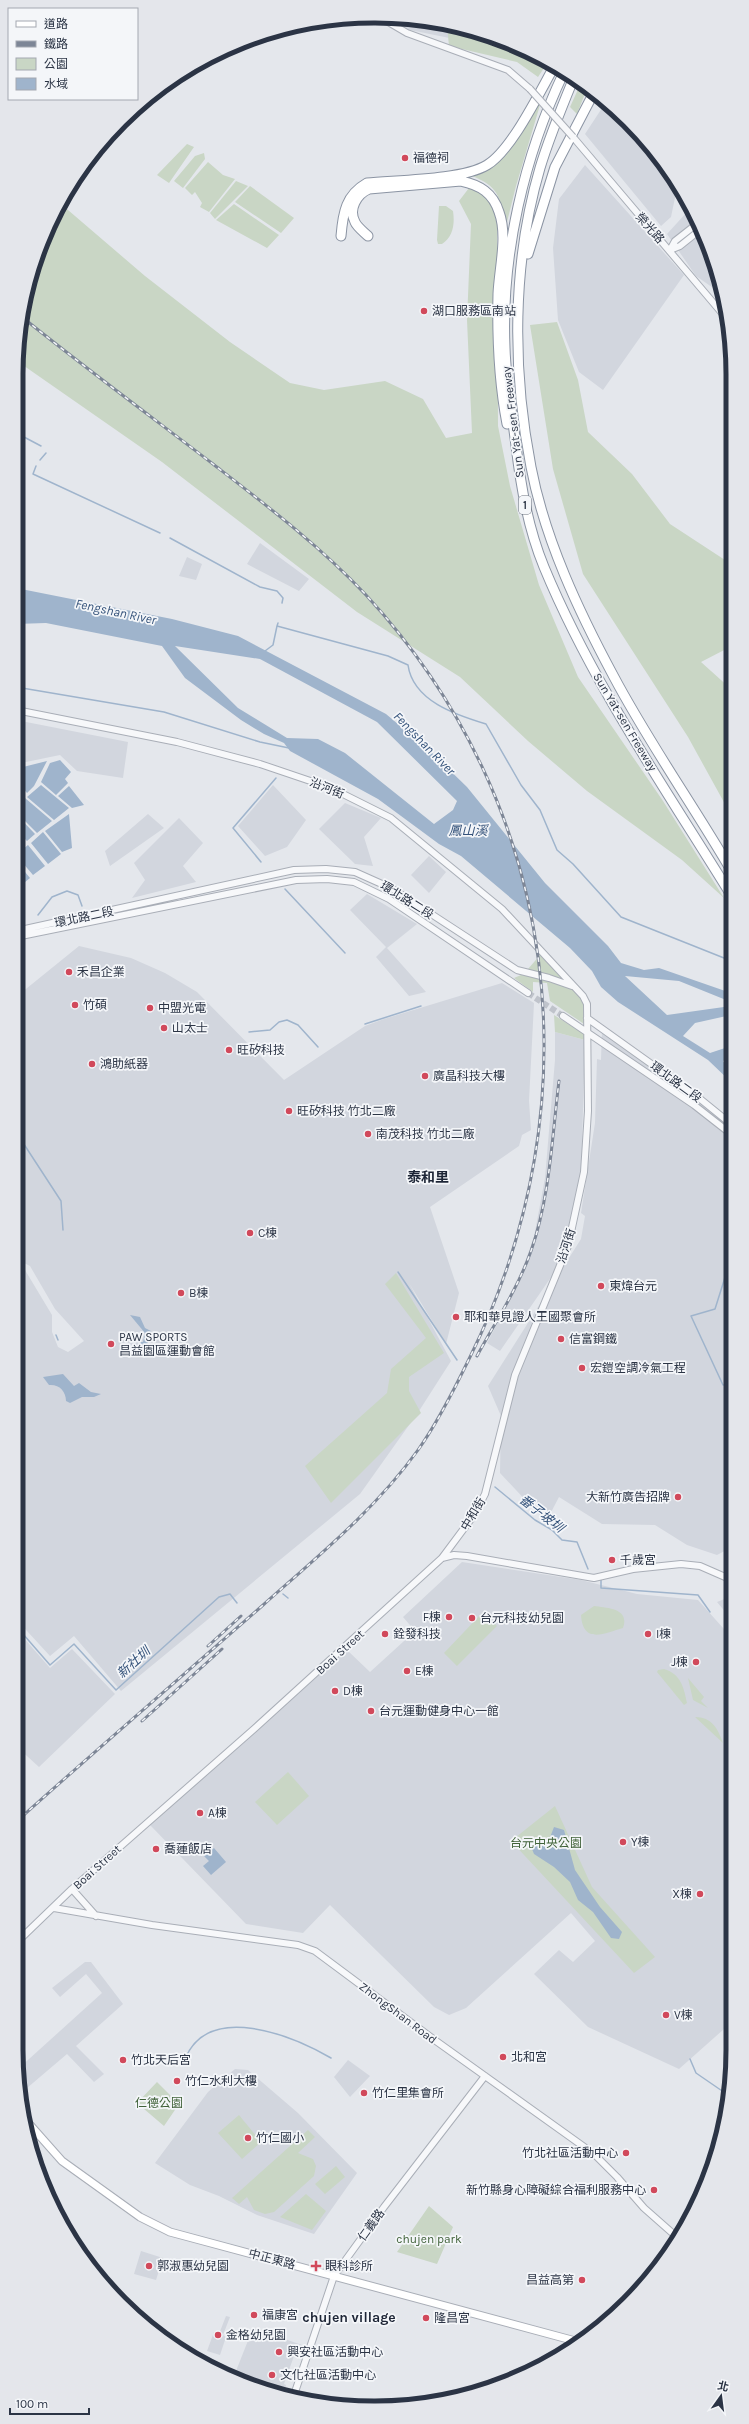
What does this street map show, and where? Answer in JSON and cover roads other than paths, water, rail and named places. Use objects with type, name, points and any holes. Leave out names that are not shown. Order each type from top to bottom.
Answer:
[{"type":"highway","points":[[341,236],[343,214],[348,200],[357,189],[367,183],[464,173],[487,165],[511,140],[552,71]]},
{"type":"highway","name":"Sun Yat-sen Freeway","points":[[562,77],[546,109],[531,160],[517,213],[506,282],[505,348],[522,493],[543,565],[576,636],[613,704],[726,887]]},
{"type":"highway","name":"Sun Yat-sen Freeway","points":[[572,83],[540,169],[528,225],[520,282],[518,341],[522,407],[531,469],[558,559],[614,678],[726,862]]},
{"type":"highway","points":[[520,282],[555,167],[590,100]]},
{"type":"highway","points":[[368,236],[355,223],[353,214],[354,202],[361,192],[369,189],[461,181],[475,184],[488,193],[496,204],[500,214],[502,231],[498,293],[502,398],[522,493]]},
{"type":"main road","name":"中正東路","points":[[32,2128],[62,2161],[154,2225],[170,2232],[572,2340]]},
{"type":"street","name":"榮光路","points":[[391,24],[407,33],[508,70],[530,89],[670,250],[720,310]]},
{"type":"street","points":[[670,250],[675,241],[693,227]]},
{"type":"street","points":[[670,250],[680,246],[696,233]]},
{"type":"street","name":"沿河街","points":[[23,711],[177,742],[260,764],[331,788],[390,818],[410,832],[502,909],[576,988]]},
{"type":"street","name":"環北路二段","points":[[23,929],[294,870],[326,869],[355,872],[393,889],[516,970],[549,978],[576,988]]},
{"type":"street","name":"環北路二段","points":[[23,936],[296,880],[327,879],[354,882],[389,899],[528,993]]},
{"type":"street","points":[[576,988],[583,996],[587,1004],[587,1018]]},
{"type":"street","name":"環北路二段","points":[[563,1016],[726,1130]]},
{"type":"street","name":"沿河街","points":[[494,1465],[515,1375],[568,1246],[573,1226],[584,1172],[588,1111],[587,1018]]},
{"type":"street","name":"環北路二段","points":[[587,1018],[699,1098],[726,1120]]},
{"type":"street","name":"中和街","points":[[442,1558],[474,1515],[485,1494],[494,1465]]},
{"type":"street","points":[[442,1558],[454,1555],[467,1556],[594,1578],[633,1569],[694,1565],[700,1566],[726,1577]]},
{"type":"street","name":"Boai Street","points":[[23,1937],[72,1890],[254,1729],[442,1558]]},
{"type":"street","points":[[72,1890],[96,1916]]},
{"type":"street","name":"ZhongShan Road","points":[[54,1908],[96,1916],[298,1945],[315,1951],[594,2154],[617,2177],[644,2208],[674,2234]]},
{"type":"street","name":"仁義路","points":[[295,2392],[334,2276],[384,2207],[485,2076]]},
{"type":"water","name":"鳳山溪","points":[[23,589],[172,619],[238,636],[386,714],[431,752],[467,787],[545,883],[608,946],[621,963],[644,970],[659,968],[726,991],[726,1000],[679,981],[625,976],[667,1015],[726,1007],[726,1016],[695,1023],[683,1036],[710,1053],[726,1048],[726,1060],[723,1061],[726,1066],[726,1077],[708,1060],[618,1002],[601,987],[592,971],[570,948],[461,856],[439,844],[378,799],[290,751],[284,743],[264,734],[241,720],[185,678],[162,646],[46,623],[23,624]],"holes":[[[175,646],[260,659],[377,722],[457,801],[453,810],[434,824],[345,753],[318,739],[287,738],[238,708]]]},
{"type":"water","points":[[60,760],[71,772],[65,779],[68,783],[56,795],[41,782],[50,763]]},
{"type":"water","points":[[47,761],[34,786],[27,793],[23,789],[23,767]]},
{"type":"water","points":[[41,785],[69,808],[54,820],[27,797]]},
{"type":"water","points":[[69,786],[84,805],[72,808],[58,796]]},
{"type":"water","points":[[25,798],[52,821],[37,833],[23,819],[23,800]]},
{"type":"water","points":[[69,814],[72,848],[62,852],[45,831]]},
{"type":"water","points":[[23,821],[35,834],[27,841],[23,837]]},
{"type":"water","points":[[43,832],[61,854],[48,864],[31,843]]},
{"type":"water","points":[[28,845],[45,866],[33,875],[23,863],[23,849]]},
{"type":"water","points":[[23,870],[30,878],[23,884]]},
{"type":"water","points":[[130,1315],[140,1317],[145,1328],[151,1331],[147,1346],[142,1347],[140,1342],[143,1342],[145,1333]]},
{"type":"water","points":[[63,1374],[74,1386],[79,1383],[91,1392],[101,1394],[94,1397],[82,1397],[70,1403],[66,1401],[63,1391],[59,1387],[49,1385],[43,1377]]},
{"type":"water","points":[[554,1827],[564,1830],[575,1870],[600,1907],[622,1932],[619,1939],[611,1938],[593,1912],[578,1900],[570,1882],[554,1867],[534,1854],[532,1849],[534,1844],[549,1840]]},
{"type":"water","points":[[214,1848],[226,1862],[211,1875],[203,1866],[209,1861],[204,1856]]},
{"type":"waterway","points":[[23,435],[24,437],[41,446]]},
{"type":"waterway","points":[[40,460],[46,453]]},
{"type":"waterway","points":[[36,466],[33,474],[160,533]]},
{"type":"waterway","points":[[170,538],[260,587],[277,591],[283,598],[282,603]]},
{"type":"waterway","points":[[278,623],[277,626],[388,656],[408,665],[412,678],[418,688],[427,697],[449,711],[486,724],[521,785],[540,810],[557,850],[573,864],[621,917],[724,958]]},
{"type":"waterway","points":[[265,651],[273,645],[277,626]]},
{"type":"waterway","points":[[23,688],[164,712],[260,742],[289,748]]},
{"type":"waterway","points":[[261,862],[233,828],[276,778]]},
{"type":"waterway","points":[[285,889],[345,953]]},
{"type":"waterway","points":[[38,915],[52,897],[67,891],[78,895],[82,906]]},
{"type":"waterway","points":[[365,1024],[421,1006]]},
{"type":"waterway","points":[[249,1032],[270,1030],[279,1022],[287,1020],[298,1025],[318,1047]]},
{"type":"waterway","points":[[23,1143],[61,1201],[63,1230]]},
{"type":"waterway","name":"番子坡圳","points":[[398,1272],[457,1360]]},
{"type":"waterway","points":[[726,1274],[715,1309],[691,1316],[723,1385],[726,1385]]},
{"type":"waterway","name":"番子坡圳","points":[[56,1335],[58,1340]]},
{"type":"waterway","name":"番子坡圳","points":[[495,1487],[535,1520],[552,1530],[562,1540],[577,1542],[588,1569]]},
{"type":"waterway","name":"番子坡圳","points":[[601,1579],[601,1588],[698,1595],[710,1612]]},
{"type":"waterway","name":"新社圳","points":[[23,1634],[50,1665],[74,1644],[116,1690],[219,1597],[230,1594],[237,1603]]},
{"type":"waterway","name":"新社圳","points":[[283,1594],[288,1598]]},
{"type":"waterway","points":[[185,2059],[197,2041],[213,2031],[232,2027],[253,2028],[274,2033],[315,2049],[331,2058]]},
{"type":"waterway","name":"新社圳","points":[[690,2059],[696,2073],[723,2092]]},
{"type":"tunnel","points":[[528,993],[563,1016]]},
{"type":"railway","points":[[23,1816],[324,1551],[383,1493],[418,1450],[452,1393],[470,1357],[510,1260],[534,1160],[544,1059],[538,960],[518,862],[482,767],[432,678],[366,595],[292,526],[27,321]]},
{"type":"railway","points":[[477,1356],[520,1278],[531,1251],[542,1210],[550,1167],[559,1081]]},
{"type":"railway","points":[[208,1646],[241,1616]]},
{"type":"railway","points":[[142,1721],[222,1649]]},
{"type":"place","name":"福德祠","points":[[405,158]]},
{"type":"place","name":"湖口服務區南站","points":[[424,311]]},
{"type":"place","name":"禾昌企業","points":[[69,972]]},
{"type":"place","name":"竹碩","points":[[75,1005]]},
{"type":"place","name":"中盟光電","points":[[150,1008]]},
{"type":"place","name":"山太士","points":[[164,1028]]},
{"type":"place","name":"旺矽科技","points":[[229,1050]]},
{"type":"place","name":"鴻助紙器","points":[[92,1064]]},
{"type":"place","name":"廣晶科技大樓","points":[[425,1076]]},
{"type":"place","name":"旺矽科技 竹北二廠","points":[[289,1111]]},
{"type":"place","name":"南茂科技 竹北二廠","points":[[368,1134]]},
{"type":"place","name":"C棟","points":[[250,1233]]},
{"type":"place","name":"東煒台元","points":[[601,1286]]},
{"type":"place","name":"B棟","points":[[181,1293]]},
{"type":"place","name":"耶和華見證人王國聚會所","points":[[456,1317]]},
{"type":"place","name":"信富鋼鐵","points":[[561,1339]]},
{"type":"place","name":"PAW SPORTS 昌益園區運動會館","points":[[111,1344]]},
{"type":"place","name":"宏鎧空調冷氣工程","points":[[582,1368]]},
{"type":"place","name":"大新竹廣告招牌","points":[[678,1497]]},
{"type":"place","name":"千歲宮","points":[[612,1560]]},
{"type":"place","name":"F棟","points":[[449,1617]]},
{"type":"place","name":"台元科技幼兒園","points":[[472,1618]]},
{"type":"place","name":"銓發科技","points":[[385,1634]]},
{"type":"place","name":"I棟","points":[[648,1634]]},
{"type":"place","name":"J棟","points":[[696,1662]]},
{"type":"place","name":"E棟","points":[[407,1671]]},
{"type":"place","name":"D棟","points":[[335,1691]]},
{"type":"place","name":"台元運動健身中心一館","points":[[371,1711]]},
{"type":"place","name":"A棟","points":[[200,1813]]},
{"type":"place","name":"Y棟","points":[[623,1842]]},
{"type":"place","name":"喬蓮飯店","points":[[156,1849]]},
{"type":"place","name":"X棟","points":[[700,1894]]},
{"type":"place","name":"V棟","points":[[666,2015]]},
{"type":"place","name":"北和宮","points":[[503,2057]]},
{"type":"place","name":"竹北天后宮","points":[[123,2060]]},
{"type":"place","name":"竹仁水利大樓","points":[[177,2081]]},
{"type":"place","name":"竹仁里集會所","points":[[364,2093]]},
{"type":"place","name":"竹仁國小","points":[[248,2138]]},
{"type":"place","name":"竹北社區活動中心","points":[[626,2153]]},
{"type":"place","name":"新竹縣身心障礙綜合福利服務中心","points":[[654,2190]]},
{"type":"place","name":"郭淑惠幼兒園","points":[[149,2266]]},
{"type":"place","name":"眼科診所","points":[[316,2266]]},
{"type":"place","name":"昌益高第","points":[[582,2280]]},
{"type":"place","name":"福康宮","points":[[254,2315]]},
{"type":"place","name":"隆昌宮","points":[[426,2318]]},
{"type":"place","name":"金格幼兒園","points":[[218,2335]]},
{"type":"place","name":"興安社區活動中心","points":[[279,2352]]},
{"type":"place","name":"文化社區活動中心","points":[[272,2375]]},
{"type":"district","name":"泰和里","points":[[428,1177]]},
{"type":"district","name":"chujen village","points":[[349,2317]]},
{"type":"water label","name":"Fengshan River","points":[[116,611]]},
{"type":"water label","name":"Fengshan River","points":[[425,743]]},
{"type":"park label","name":"台元中央公園","points":[[546,1843]]},
{"type":"park label","name":"仁德公園","points":[[159,2103]]},
{"type":"park label","name":"chujen park","points":[[429,2239]]}]
